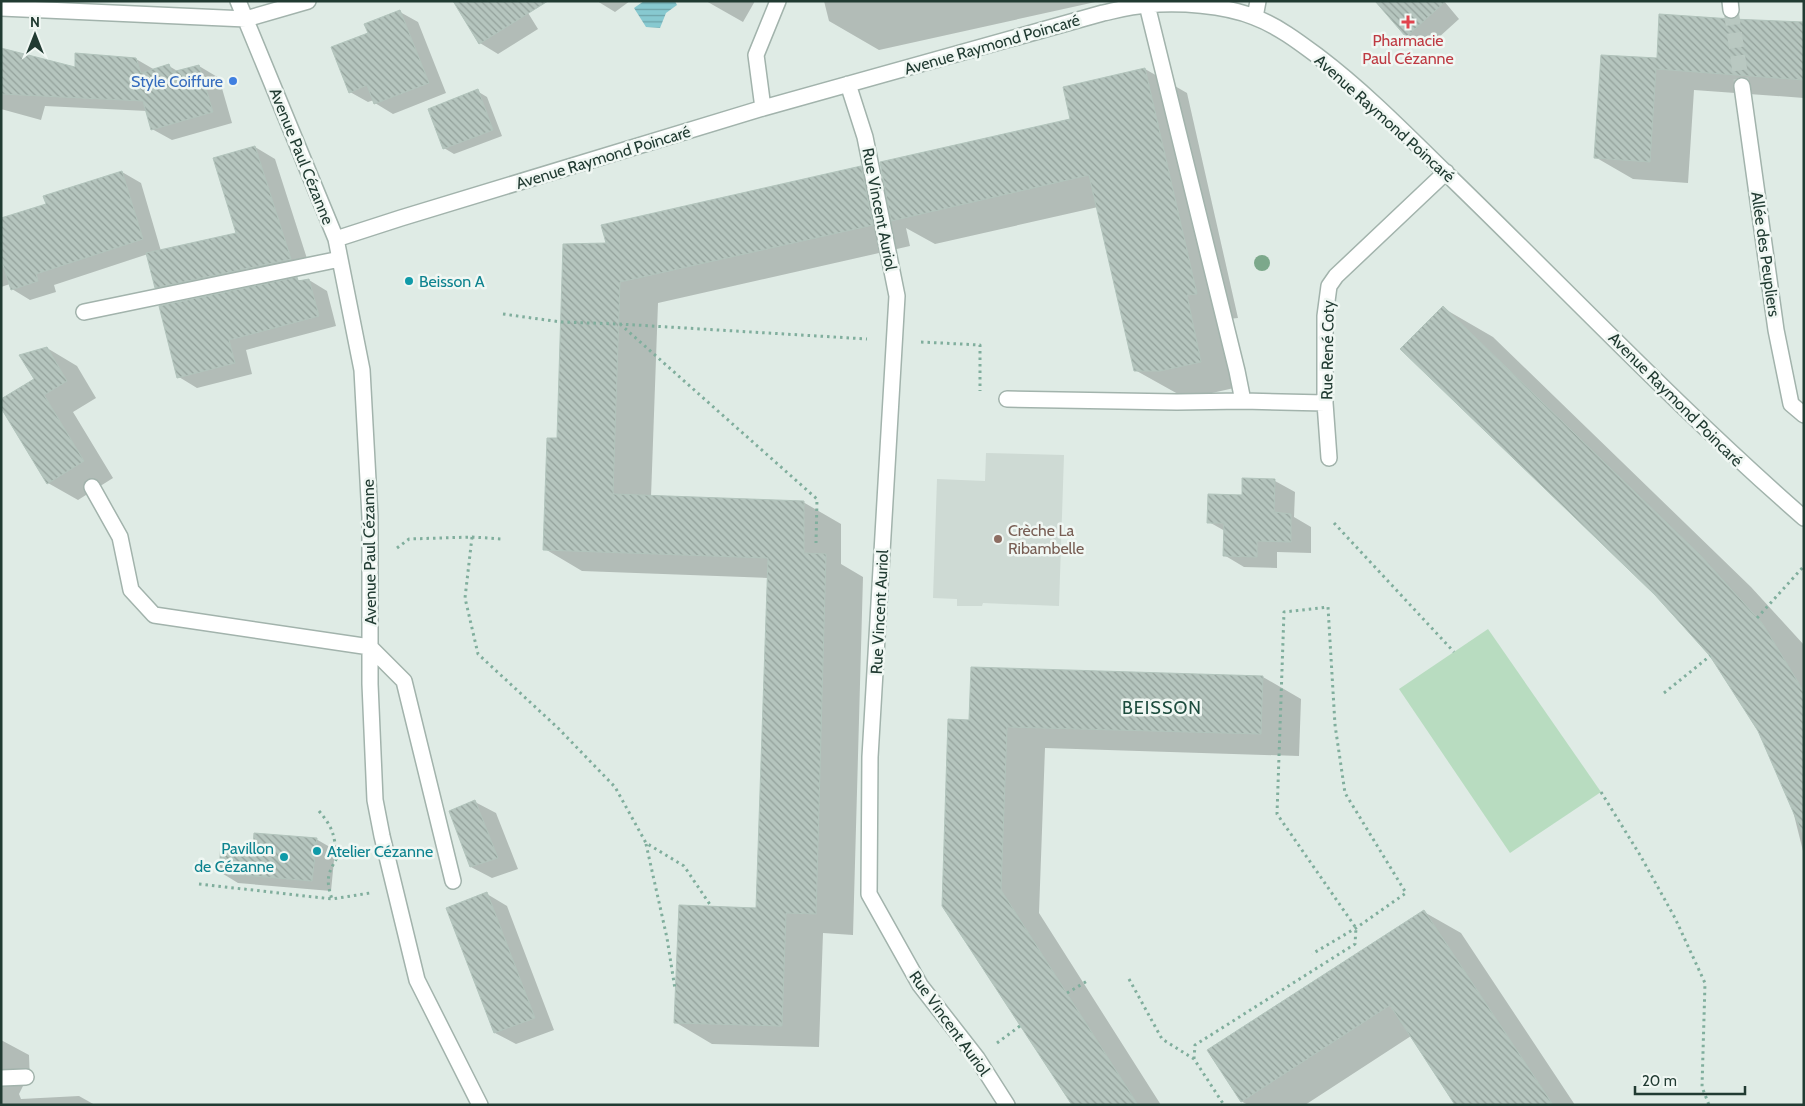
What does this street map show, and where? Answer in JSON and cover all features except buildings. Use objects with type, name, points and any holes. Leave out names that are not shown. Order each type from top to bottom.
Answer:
[{"type":"street","name":"Avenue Paul Cézanne","points":[[238,1],[336,239],[362,370],[370,517],[370,684],[376,800],[417,980],[480,1105]]},
{"type":"street","points":[[1,8],[246,19],[308,1]]},
{"type":"street","points":[[763,108],[756,55],[778,1]]},
{"type":"street","points":[[1255,17],[1258,1]]},
{"type":"street","points":[[1147,5],[1243,401]]},
{"type":"street","name":"Avenue Raymond Poincaré","points":[[336,239],[763,108],[1102,13],[1147,5],[1218,7],[1255,17],[1276,27],[1300,42],[1346,78],[1446,172],[1746,468],[1804,518]]},
{"type":"street","name":"Rue Vincent Auriol","points":[[848,84],[866,137],[896,296],[870,757],[869,894],[920,985],[977,1058],[1007,1105]]},
{"type":"street","name":"Allée des Peupliers","points":[[1742,86],[1776,330],[1791,404],[1804,415]]},
{"type":"street","name":"Rue René Coty","points":[[1329,458],[1325,403],[1325,316],[1329,286],[1336,276],[1446,172]]},
{"type":"street","points":[[84,312],[340,259]]},
{"type":"street","points":[[1007,399],[1325,403]]},
{"type":"street","points":[[92,487],[120,537],[131,590],[154,615],[370,646],[404,681],[453,882]]},
{"type":"street","points":[[1,1078],[26,1077]]},
{"type":"path","points":[[503,314],[560,322],[872,339]]},
{"type":"path","points":[[619,324],[817,500],[816,543]]},
{"type":"path","points":[[894,341],[980,344],[980,398],[1007,399]]},
{"type":"path","points":[[1334,523],[1454,652]]},
{"type":"path","points":[[370,567],[409,539],[472,537],[502,539]]},
{"type":"path","points":[[472,537],[465,598],[478,654],[558,728],[615,788],[646,843],[667,938],[675,989]]},
{"type":"path","points":[[1757,618],[1804,566]]},
{"type":"path","points":[[1194,1059],[1195,1045],[1355,944],[1356,928],[1277,814],[1284,612],[1328,608],[1335,725],[1345,793],[1406,893],[1356,928],[1312,954]]},
{"type":"path","points":[[1664,693],[1710,656]]},
{"type":"path","points":[[1601,792],[1640,855],[1675,918],[1705,983],[1702,1087],[1708,1105]]},
{"type":"path","points":[[319,811],[330,825],[336,849],[337,858],[330,869],[328,884],[332,899]]},
{"type":"path","points":[[646,843],[684,866],[711,906]]},
{"type":"path","points":[[199,884],[332,899],[370,893],[394,884]]},
{"type":"path","points":[[1129,979],[1162,1039],[1194,1059],[1224,1105]]},
{"type":"path","points":[[1067,993],[1089,980]]},
{"type":"shaded area","name":"Crèche La Ribambelle","points":[[986,453],[1064,455],[1059,606],[983,603],[982,606],[957,606],[957,599],[933,598],[937,479],[985,481]]},
{"type":"green space","points":[[1488,629],[1601,792],[1510,853],[1399,689]]},
{"type":"water","points":[[644,1],[675,1],[677,5],[666,13],[660,28],[646,27],[634,8]]},
{"type":"tunnel","points":[[1731,10],[1742,86]]},
{"type":"place","name":"Pharmacie Paul Cézanne","points":[[1408,22]]},
{"type":"place","name":"Style Coiffure","points":[[233,81]]},
{"type":"place","name":"Beisson A","points":[[409,281]]},
{"type":"place","name":"Crèche La Ribambelle","points":[[998,539]]},
{"type":"place","name":"Atelier Cézanne","points":[[317,851]]},
{"type":"place","name":"Pavillon de Cézanne","points":[[284,857]]},
{"type":"district","name":"BEISSON","points":[[1162,708]]}]
